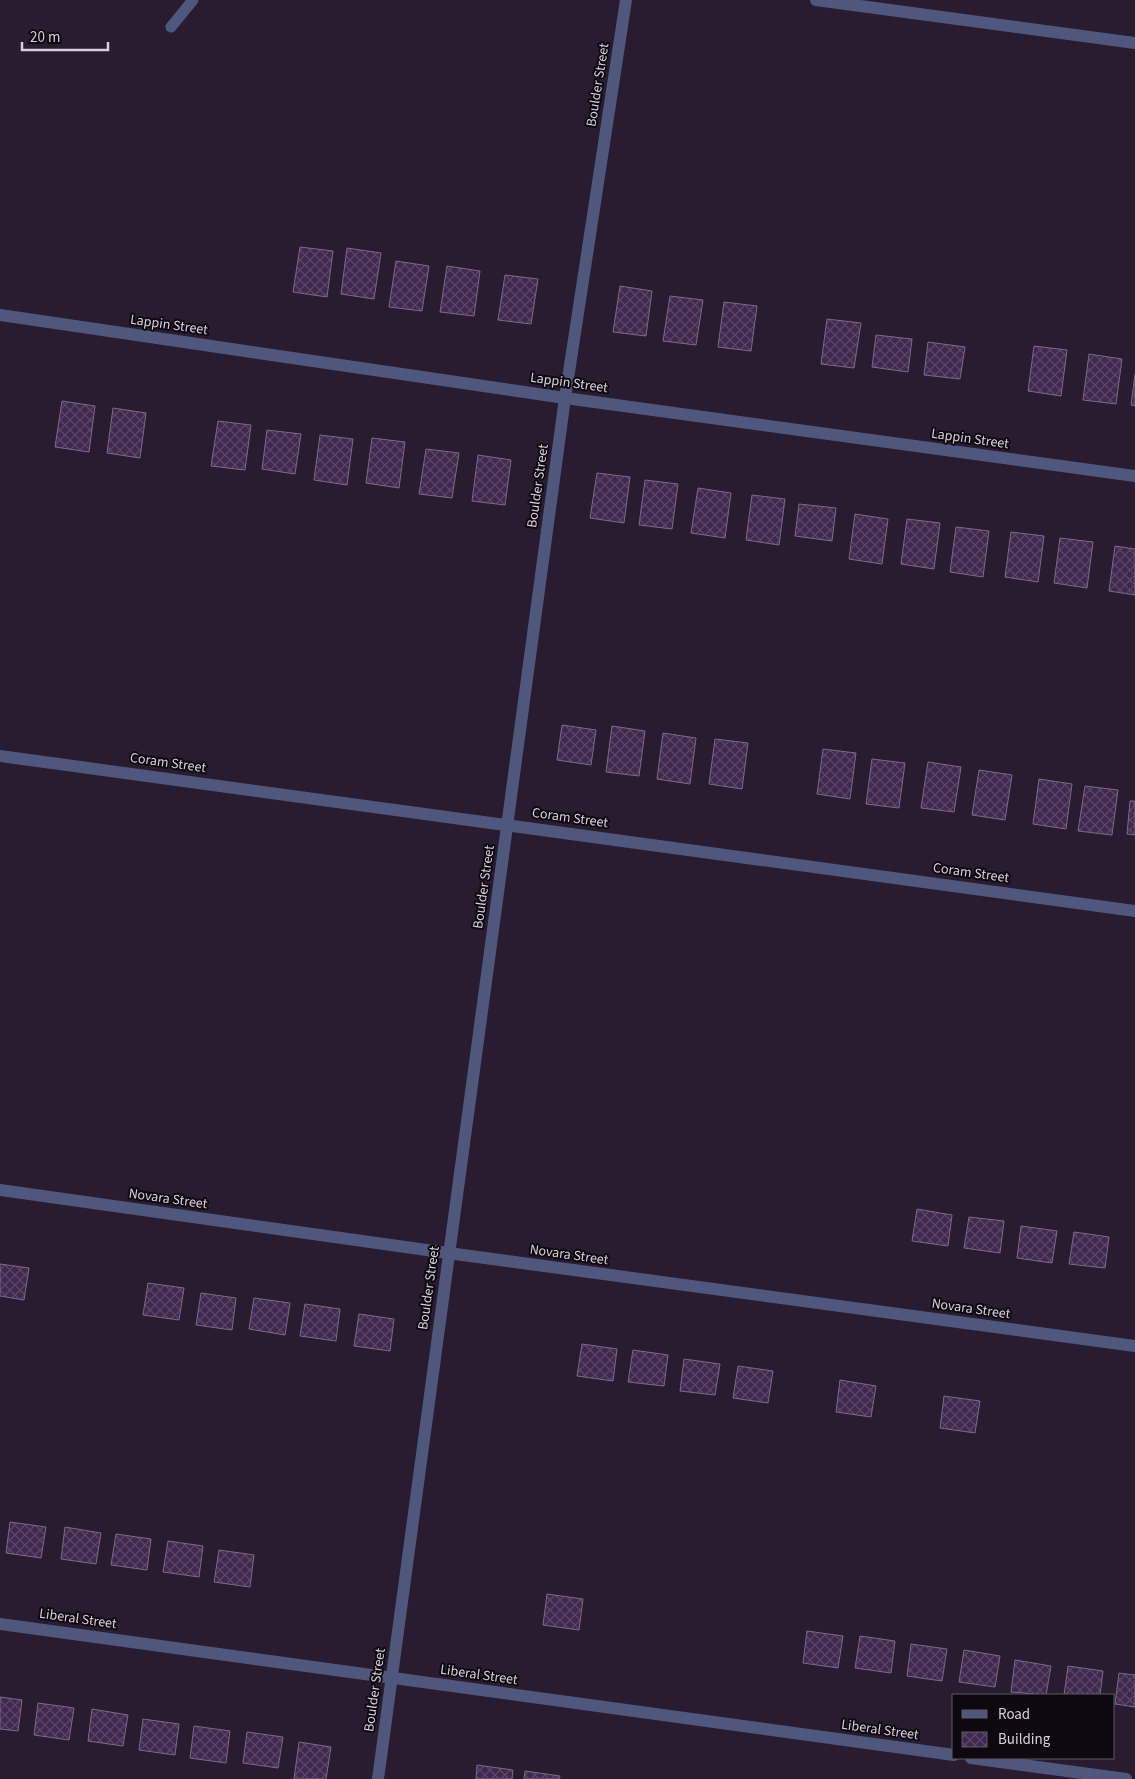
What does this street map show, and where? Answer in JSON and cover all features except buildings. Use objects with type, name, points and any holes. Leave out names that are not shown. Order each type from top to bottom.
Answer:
[{"type":"street","name":"Boulder Street","points":[[378,1779],[565,398],[626,0]]},
{"type":"street","points":[[816,0],[1135,43]]},
{"type":"street","name":"Lappin Street","points":[[0,316],[565,398],[1135,476]]},
{"type":"street","name":"Coram Street","points":[[0,756],[1135,911]]},
{"type":"street","name":"Novara Street","points":[[0,1190],[1135,1346]]},
{"type":"street","name":"Liberal Street","points":[[0,1624],[952,1755]]},
{"type":"street","points":[[978,1759],[1126,1779]]},
{"type":"lane","points":[[171,27],[193,0]]}]
